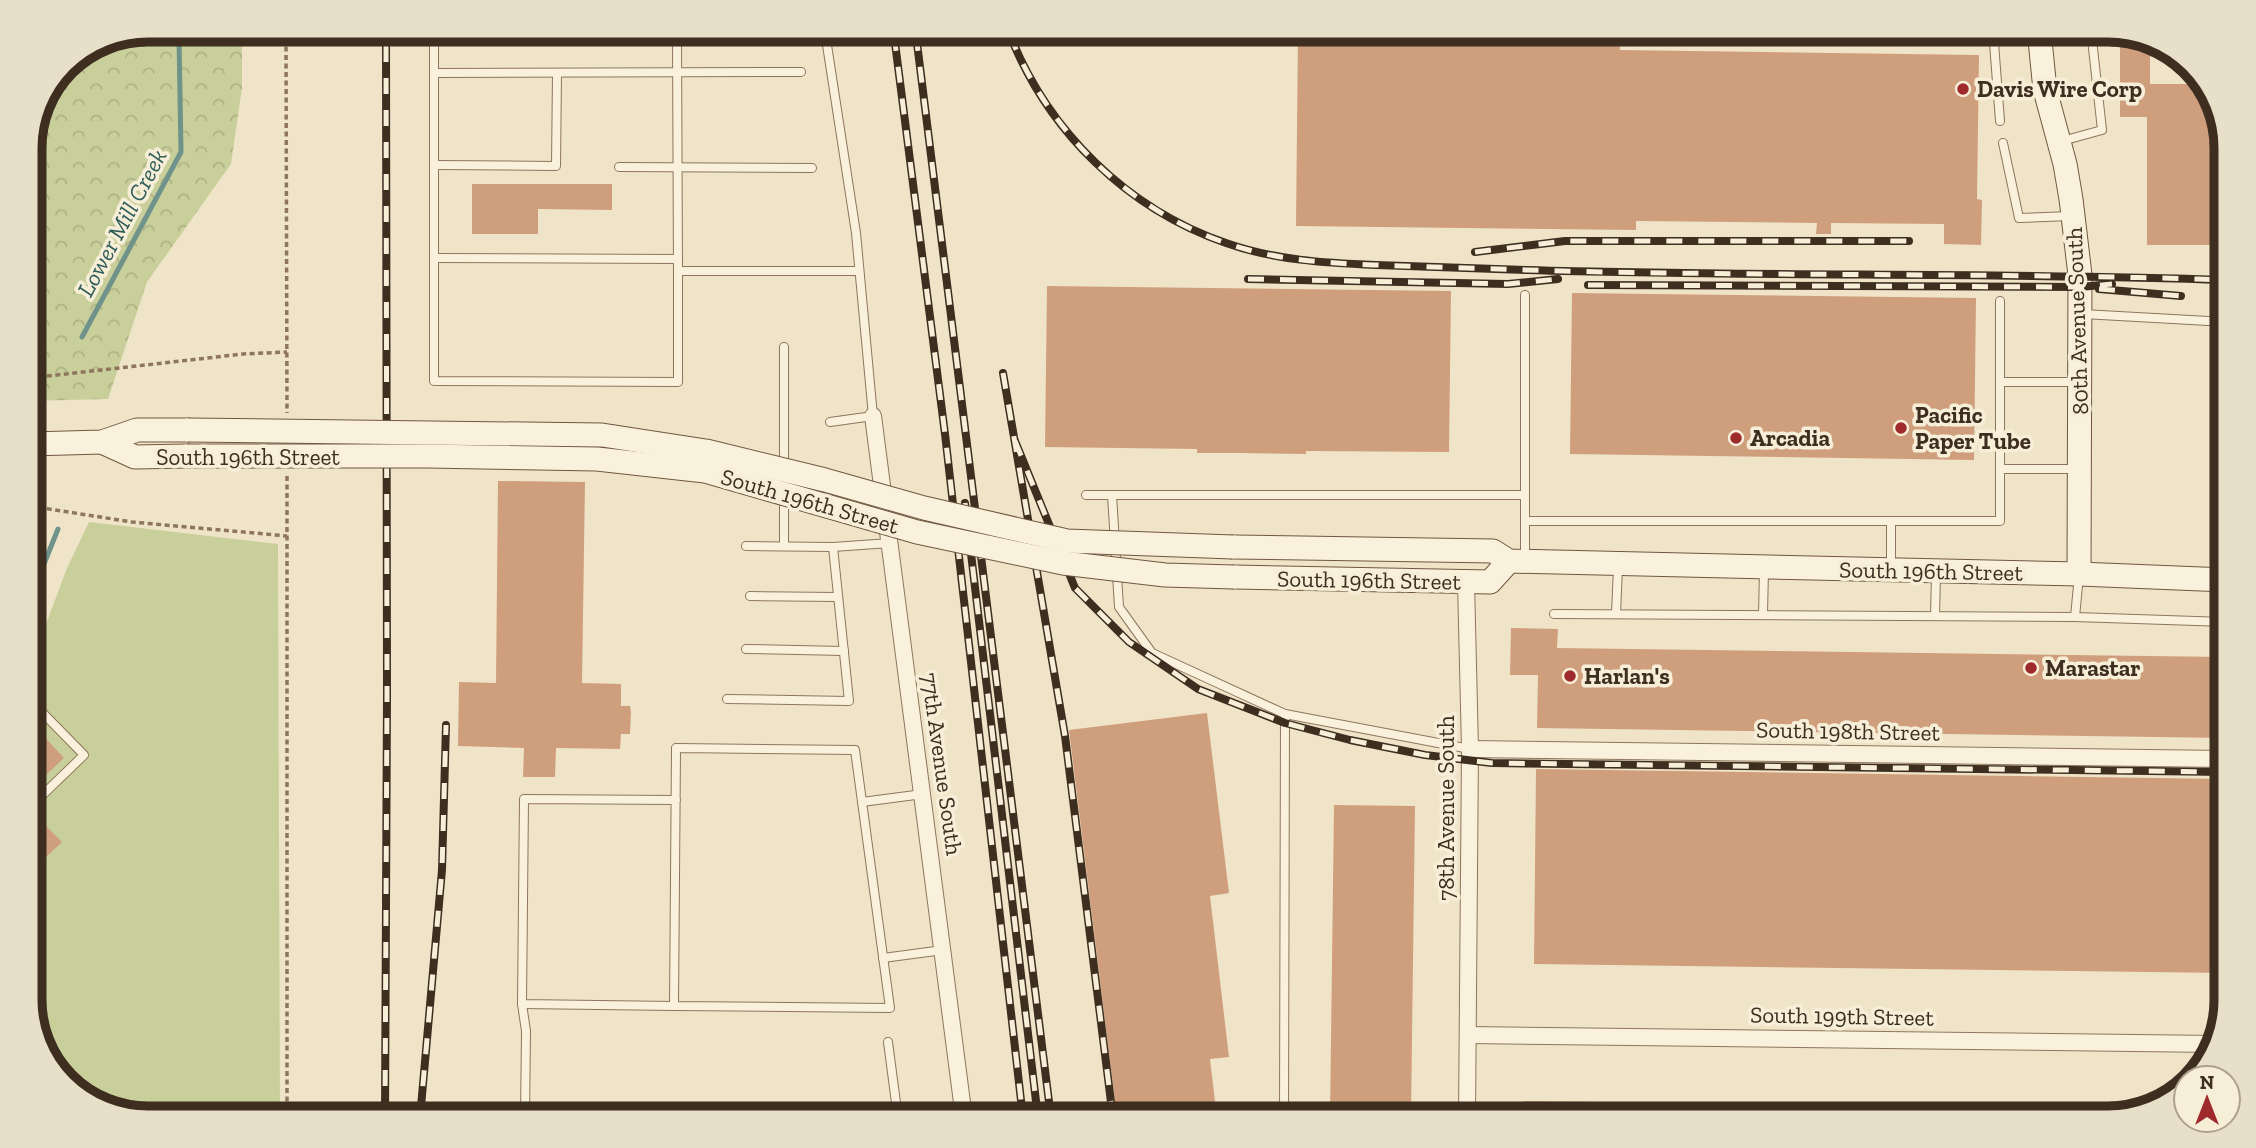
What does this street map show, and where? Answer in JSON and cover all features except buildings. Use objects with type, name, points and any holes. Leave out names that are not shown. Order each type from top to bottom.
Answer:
[{"type":"main road","name":"80th Avenue South","points":[[2040,42],[2045,90],[2059,142],[2073,216],[2080,275],[2080,574]]},
{"type":"main road","name":"South 196th Street","points":[[42,444],[102,442],[137,430],[602,435],[706,451],[924,508],[1067,541],[1493,551],[1517,562],[2080,574],[2214,580]]},
{"type":"main road","name":"South 196th Street","points":[[102,442],[135,457],[428,456],[597,459],[705,471],[917,532],[1063,563],[1165,575],[1490,582],[1517,562]]},
{"type":"street","name":"77th Avenue South","points":[[873,416],[962,1106]]},
{"type":"street","name":"78th Avenue South","points":[[1466,582],[1470,748],[1467,1106]]},
{"type":"street","name":"South 198th Street","points":[[1470,748],[2214,759]]},
{"type":"street","name":"South 199th Street","points":[[1468,1035],[2204,1044]]},
{"type":"lane","points":[[435,42],[434,382],[678,382],[677,42]]},
{"type":"lane","points":[[826,42],[856,233],[873,416],[831,422]]},
{"type":"lane","points":[[1994,42],[2000,121]]},
{"type":"lane","points":[[2059,142],[2102,130],[2092,42]]},
{"type":"lane","points":[[435,73],[800,72]]},
{"type":"lane","points":[[434,165],[556,166],[557,73]]},
{"type":"lane","points":[[2003,143],[2019,218],[2073,216]]},
{"type":"lane","points":[[619,167],[812,168]]},
{"type":"lane","points":[[434,258],[678,259]]},
{"type":"lane","points":[[678,271],[859,271]]},
{"type":"lane","points":[[1517,562],[1525,521],[1525,295]]},
{"type":"lane","points":[[1525,521],[2000,521],[2000,301]]},
{"type":"lane","points":[[2080,314],[2214,321]]},
{"type":"lane","points":[[784,347],[784,546]]},
{"type":"lane","points":[[2000,382],[2080,382]]},
{"type":"lane","points":[[2000,469],[2080,469]]},
{"type":"lane","points":[[1086,495],[1525,495]]},
{"type":"lane","points":[[1112,495],[1119,607],[1152,653],[1285,714],[1470,748]]},
{"type":"lane","points":[[1891,521],[1891,570]]},
{"type":"lane","points":[[746,546],[833,547],[890,543]]},
{"type":"lane","points":[[727,699],[849,701],[833,547]]},
{"type":"lane","points":[[1616,614],[1618,564]]},
{"type":"lane","points":[[1763,614],[1764,567]]},
{"type":"lane","points":[[1935,616],[1936,571]]},
{"type":"lane","points":[[2075,617],[2080,574]]},
{"type":"lane","points":[[750,596],[838,597]]},
{"type":"lane","points":[[1553,614],[2075,617],[2214,621]]},
{"type":"lane","points":[[746,649],[844,651]]},
{"type":"lane","points":[[42,712],[84,755],[42,795]]},
{"type":"lane","points":[[1284,1106],[1285,714]]},
{"type":"lane","points":[[522,1004],[674,1006],[890,1008],[855,750],[676,748],[674,1006]]},
{"type":"lane","points":[[862,802],[923,794]]},
{"type":"lane","points":[[525,1106],[526,1031],[522,1004],[524,799],[676,800]]},
{"type":"lane","points":[[883,958],[943,950]]},
{"type":"lane","points":[[888,1042],[896,1106]]},
{"type":"path","points":[[286,42],[287,417]]},
{"type":"path","points":[[42,377],[243,354],[287,352]]},
{"type":"path","points":[[287,470],[287,1106]]},
{"type":"path","points":[[42,508],[132,522],[287,536]]},
{"type":"green space","points":[[148,42],[242,42],[242,88],[231,164],[147,282],[108,399],[42,401],[42,141],[50,108],[73,73],[108,50]]},
{"type":"green space","points":[[89,522],[278,544],[280,1106],[128,1104],[101,1095],[78,1080],[53,1047],[42,1007],[42,635],[67,568]]},
{"type":"waterway","name":"Lower Mill Creek","points":[[82,337],[181,152],[179,42]]},
{"type":"waterway","name":"Lower Mill Creek","points":[[42,569],[58,529]]},
{"type":"railway","points":[[385,1106],[386,42]]},
{"type":"railway","points":[[895,42],[945,434],[1022,1106]]},
{"type":"railway","points":[[917,42],[1050,1106]]},
{"type":"railway","points":[[1013,42],[1046,103],[1069,134],[1124,188],[1156,210],[1190,228],[1226,243],[1263,253],[1338,263],[1527,270],[2214,280]]},
{"type":"railway","points":[[1475,252],[1565,241],[1909,241]]},
{"type":"railway","points":[[1248,279],[1508,284],[1558,279]]},
{"type":"railway","points":[[1588,285],[2080,287],[2112,284]]},
{"type":"railway","points":[[2099,289],[2181,296]]},
{"type":"railway","points":[[1003,373],[1065,736],[1111,1106]]},
{"type":"railway","points":[[1015,441],[1075,588],[1129,642],[1198,689],[1285,723],[1425,755],[1492,763],[2214,772]]},
{"type":"railway","points":[[965,503],[1037,1106]]},
{"type":"railway","points":[[421,1106],[442,870],[446,725]]},
{"type":"place","name":"Davis Wire Corp","points":[[1963,89]]},
{"type":"place","name":"Pacific Paper Tube","points":[[1901,428]]},
{"type":"place","name":"Arcadia","points":[[1736,438]]},
{"type":"place","name":"Marastar","points":[[2031,668]]},
{"type":"place","name":"Harlan's","points":[[1570,676]]}]
